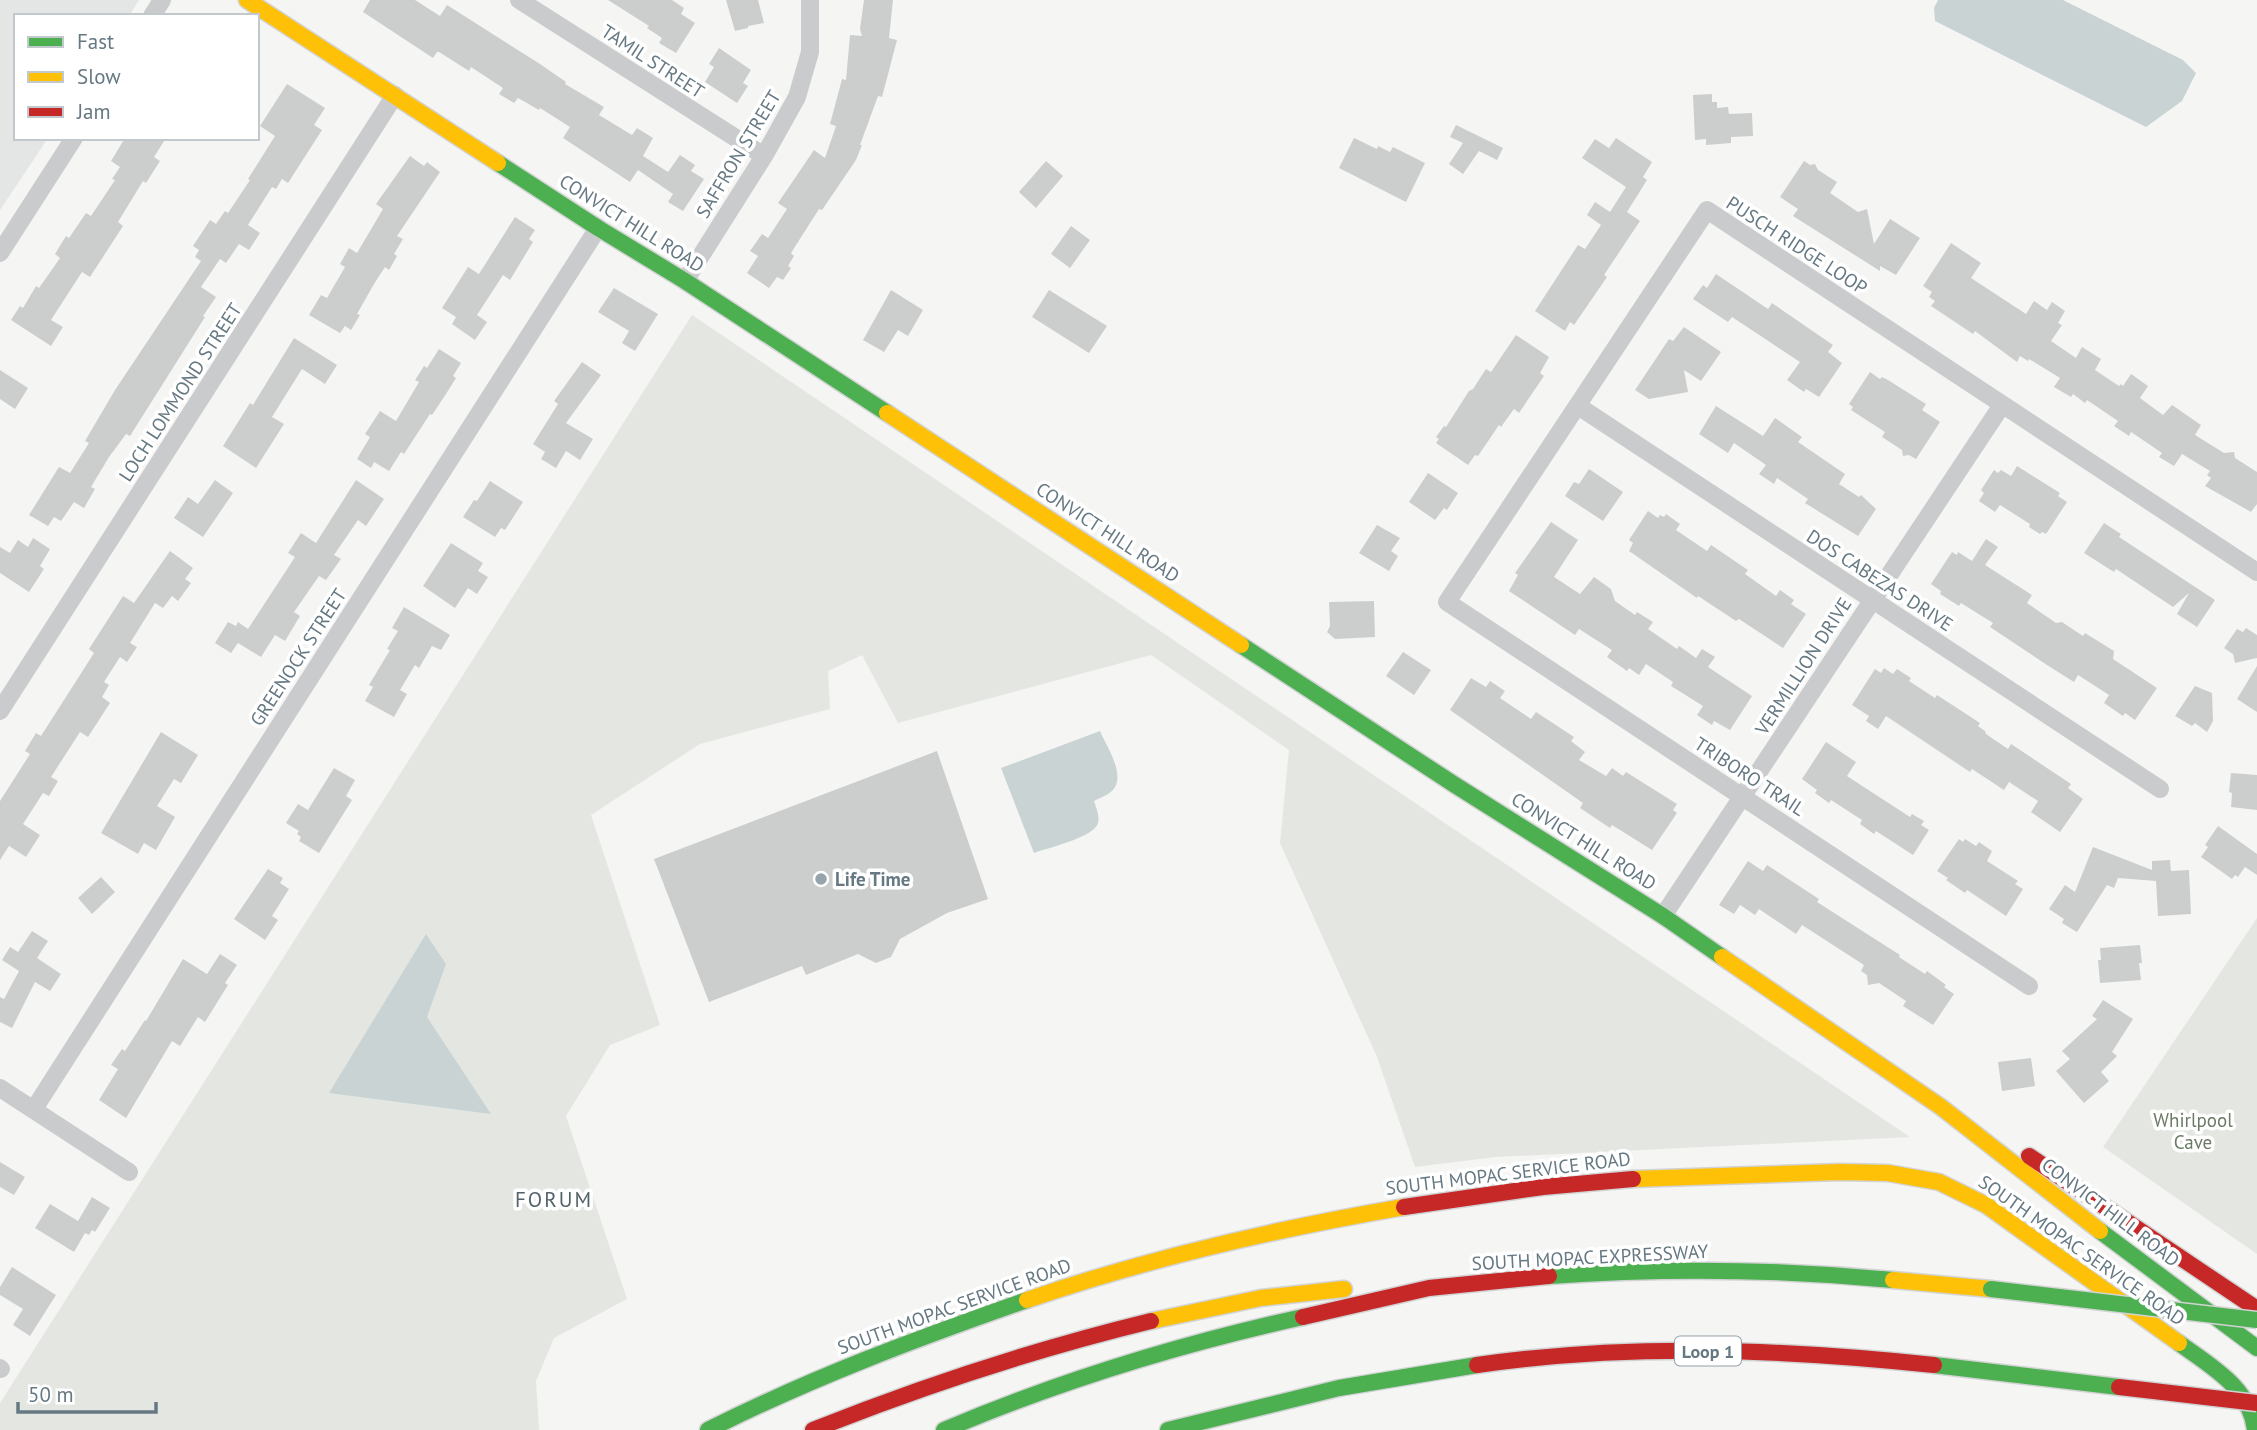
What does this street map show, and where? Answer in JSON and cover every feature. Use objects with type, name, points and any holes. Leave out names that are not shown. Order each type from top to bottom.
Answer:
[{"type":"main road","name":"CONVICT HILL ROAD","points":[[247,0],[598,228],[685,281],[1455,785],[1663,916],[1941,1107],[2097,1229],[2257,1348]]},
{"type":"main road","name":"CONVICT HILL ROAD","points":[[1941,1107],[2032,1158],[2257,1309]]},
{"type":"main road","name":"SOUTH MOPAC SERVICE ROAD","points":[[708,1430],[837,1371],[1027,1299],[1120,1270],[1280,1229],[1384,1208],[1541,1186],[1615,1179],[1827,1172],[1899,1174],[1935,1180],[1986,1205],[2225,1376],[2240,1391],[2249,1406],[2255,1430]]},
{"type":"main road","name":"SOUTH MOPAC EXPRESSWAY","points":[[944,1430],[1041,1391],[1131,1361],[1275,1322],[1441,1286],[1576,1274],[1760,1271],[1860,1276],[2257,1320]]},
{"type":"main road","points":[[813,1430],[1016,1357],[1215,1305],[1318,1290],[1441,1286]]},
{"type":"main road","name":"Loop 1","points":[[1168,1430],[1299,1397],[1395,1377],[1501,1362],[1630,1352],[1758,1351],[1858,1357],[2257,1403]]},
{"type":"street","name":"TAMIL STREET","points":[[519,0],[764,156]]},
{"type":"street","name":"SAFFRON STREET","points":[[685,281],[764,156],[797,97],[810,52],[810,0]]},
{"type":"street","name":"LOCH LOMMOND STREET","points":[[0,711],[395,95]]},
{"type":"street","points":[[0,253],[73,140]]},
{"type":"street","name":"PUSCH RIDGE LOOP","points":[[1447,602],[1707,211],[2257,572]]},
{"type":"street","name":"GREENOCK STREET","points":[[34,1109],[598,228]]},
{"type":"street","name":"VERMILLION DRIVE","points":[[1663,916],[2002,405]]},
{"type":"street","name":"DOS CABEZAS DRIVE","points":[[1578,406],[2160,789]]},
{"type":"street","name":"TRIBORO TRAIL","points":[[1447,602],[2029,986]]},
{"type":"street","points":[[0,1088],[129,1172]]},
{"type":"shaded area","points":[[0,0],[139,0],[130,14],[14,14],[14,140],[47,140],[0,210]]},
{"type":"shaded area","points":[[1938,0],[2063,0],[2183,60],[2196,73],[2182,101],[2146,127],[1935,21],[1934,8]]},
{"type":"shaded area","points":[[1100,731],[1114,761],[1117,777],[1113,790],[1094,801],[1098,823],[1089,833],[1034,853],[1001,768]]},
{"type":"shaded area","points":[[426,934],[446,964],[427,1017],[491,1114],[329,1093]]},
{"type":"green space","points":[[692,315],[1910,1137],[1496,1157],[1415,1167],[1377,1057],[1280,843],[1289,750],[1151,655],[898,723],[862,655],[828,671],[830,709],[700,744],[591,815],[660,1025],[610,1045],[566,1116],[627,1299],[554,1338],[536,1381],[539,1430],[0,1430],[0,1403]]},
{"type":"green space","name":"Whirlpool Cave","points":[[2257,918],[2257,1254],[2103,1147]]},
{"type":"building","points":[[370,0],[415,0],[440,16],[447,5],[604,107],[599,115],[632,135],[637,128],[653,138],[643,156],[668,172],[680,155],[695,165],[691,171],[704,179],[683,211],[668,202],[673,194],[638,170],[630,182],[563,138],[570,127],[540,108],[539,110],[518,98],[514,103],[499,94],[503,88],[471,67],[469,71],[439,52],[433,58],[363,12]]},
{"type":"building","points":[[608,0],[672,0],[684,8],[681,14],[695,23],[676,53],[659,43],[662,38],[647,28],[649,26]]},
{"type":"building","points":[[726,0],[758,0],[764,23],[735,31]]},
{"type":"building","points":[[864,0],[893,0],[889,38],[897,40],[882,97],[878,96],[856,160],[822,210],[819,209],[791,253],[794,256],[788,266],[791,268],[783,280],[777,277],[769,288],[747,273],[758,256],[750,251],[762,234],[768,238],[787,209],[778,203],[814,150],[825,158],[836,126],[830,124],[842,79],[846,80],[850,35],[862,36],[860,29]]},
{"type":"building","points":[[719,48],[751,70],[743,83],[748,86],[737,103],[705,82],[714,67],[709,64]]},
{"type":"building","points":[[287,84],[325,108],[314,125],[322,130],[288,183],[282,179],[276,189],[272,187],[248,225],[260,233],[249,250],[239,244],[226,263],[220,259],[201,287],[216,297],[130,436],[126,434],[109,457],[91,487],[95,489],[84,508],[74,502],[61,521],[54,517],[48,526],[29,515],[59,467],[70,473],[89,443],[85,441],[115,390],[201,261],[195,257],[199,250],[193,246],[210,220],[216,224],[225,211],[228,213],[250,180],[248,179],[275,136],[260,126]]},
{"type":"building","points":[[1712,94],[1712,102],[1717,102],[1717,108],[1728,107],[1729,114],[1752,113],[1753,136],[1731,137],[1731,143],[1706,145],[1706,139],[1695,140],[1693,95]]},
{"type":"building","points":[[1456,125],[1503,148],[1497,160],[1479,151],[1463,174],[1449,164],[1463,143],[1450,137]]},
{"type":"building","points":[[1354,138],[1390,152],[1393,147],[1425,163],[1406,202],[1339,168]]},
{"type":"building","points":[[1616,138],[1652,162],[1643,177],[1647,180],[1627,212],[1640,221],[1604,275],[1607,277],[1574,325],[1570,322],[1565,331],[1535,311],[1578,245],[1585,249],[1601,225],[1587,215],[1595,202],[1610,212],[1626,187],[1582,158],[1595,139],[1609,148]]},
{"type":"building","points":[[124,140],[165,140],[154,157],[160,161],[146,183],[143,181],[118,222],[123,226],[90,277],[82,272],[51,320],[63,327],[51,346],[11,320],[20,306],[23,308],[36,286],[39,288],[60,258],[55,254],[66,236],[69,238],[86,213],[91,216],[115,180],[112,179],[120,167],[111,161]]},
{"type":"building","points":[[410,156],[424,166],[427,162],[440,172],[397,236],[403,239],[389,270],[385,267],[374,284],[351,330],[345,326],[340,333],[309,315],[321,295],[327,298],[345,267],[340,264],[349,248],[357,253],[383,209],[376,204]]},
{"type":"building","points":[[1046,161],[1063,176],[1036,208],[1019,192]]},
{"type":"building","points":[[1804,161],[1810,165],[1815,164],[1818,170],[1837,182],[1830,193],[1858,212],[1867,209],[1874,244],[1890,219],[1920,238],[1896,275],[1880,266],[1880,271],[1793,216],[1798,209],[1780,197]]},
{"type":"building","points":[[515,217],[535,230],[529,239],[533,242],[510,280],[503,275],[477,315],[487,322],[475,340],[452,324],[456,317],[442,308],[468,267],[479,274]]},
{"type":"building","points":[[1071,226],[1090,240],[1070,268],[1051,254]]},
{"type":"building","points":[[1951,243],[1981,263],[1971,278],[2026,314],[2034,301],[2047,310],[2052,302],[2065,311],[2058,323],[2062,325],[2051,341],[2076,358],[2082,347],[2101,359],[2095,370],[2119,386],[2123,386],[2131,374],[2148,386],[2140,398],[2163,415],[2172,405],[2201,425],[2195,435],[2224,453],[2234,452],[2235,458],[2257,472],[2257,504],[2251,512],[2205,486],[2211,478],[2207,475],[2210,471],[2182,454],[2174,466],[2159,457],[2162,453],[2131,432],[2129,436],[2114,426],[2118,421],[2087,400],[2085,403],[2073,394],[2071,397],[2054,387],[2060,378],[2029,359],[2028,361],[2020,356],[2017,362],[1975,331],[1973,334],[1931,306],[1935,301],[1929,297],[1932,292],[1923,286]]},
{"type":"building","points":[[1716,274],[1768,309],[1772,303],[1833,345],[1828,352],[1842,363],[1819,397],[1806,389],[1804,392],[1787,380],[1800,362],[1732,317],[1728,322],[1693,299],[1703,285],[1707,288]]},
{"type":"building","points":[[614,288],[658,314],[635,351],[622,343],[629,331],[598,312]]},
{"type":"building","points":[[891,290],[923,310],[908,336],[898,330],[884,352],[863,340]]},
{"type":"building","points":[[1049,290],[1107,326],[1089,353],[1032,317]]},
{"type":"building","points":[[1684,327],[1721,352],[1701,381],[1684,370],[1688,392],[1649,399],[1635,390],[1669,339],[1673,341]]},
{"type":"building","points":[[1516,335],[1549,357],[1540,373],[1544,376],[1519,413],[1514,409],[1468,465],[1436,443],[1439,439],[1436,437],[1444,426],[1446,427],[1486,369],[1491,372]]},
{"type":"building","points":[[294,338],[337,365],[325,384],[302,369],[272,417],[284,424],[256,468],[223,446],[250,403],[253,405]]},
{"type":"building","points":[[439,349],[461,363],[453,376],[456,378],[404,454],[401,452],[389,471],[374,462],[371,468],[357,459],[370,437],[365,434],[380,411],[396,421],[419,382],[415,380],[424,366],[427,368]]},
{"type":"building","points":[[582,362],[601,375],[566,423],[593,439],[580,460],[566,451],[556,468],[541,459],[545,452],[533,444],[558,404],[554,401]]},
{"type":"building","points":[[0,370],[28,388],[15,409],[0,399]]},
{"type":"building","points":[[1870,372],[1926,404],[1922,410],[1940,422],[1916,459],[1909,455],[1903,456],[1902,450],[1882,437],[1885,432],[1851,410],[1853,407],[1849,404]]},
{"type":"building","points":[[1716,406],[1763,436],[1775,418],[1802,437],[1798,442],[1845,474],[1839,484],[1859,497],[1861,495],[1876,509],[1858,536],[1805,503],[1808,499],[1777,478],[1774,484],[1759,474],[1766,465],[1734,443],[1728,453],[1699,434]]},
{"type":"building","points":[[2017,466],[2060,493],[2058,496],[2067,502],[2046,534],[2040,534],[2029,527],[2030,524],[2000,505],[1995,512],[1979,501],[1984,493],[1981,490],[1994,470],[1998,473],[2001,470],[2011,476]]},
{"type":"building","points":[[1589,469],[1623,492],[1603,521],[1565,496],[1574,482],[1579,484]]},
{"type":"building","points":[[1428,473],[1458,493],[1447,510],[1444,508],[1435,520],[1409,502]]},
{"type":"building","points":[[215,480],[233,493],[203,537],[174,518],[188,497],[198,504]]},
{"type":"building","points":[[356,480],[384,499],[366,526],[358,520],[334,555],[341,559],[326,580],[319,576],[294,612],[300,616],[285,641],[275,635],[261,657],[238,643],[231,653],[215,643],[228,622],[236,626],[238,622],[248,629],[295,557],[288,553],[301,533],[316,543]]},
{"type":"building","points":[[490,481],[523,502],[505,530],[501,528],[495,537],[463,517]]},
{"type":"building","points":[[1648,511],[1658,518],[1666,514],[1680,524],[1676,530],[1707,551],[1711,545],[1748,570],[1745,574],[1776,596],[1780,590],[1794,600],[1791,604],[1806,614],[1783,648],[1739,619],[1736,621],[1698,596],[1697,598],[1629,551],[1633,543],[1629,540]]},
{"type":"building","points":[[1551,522],[1578,540],[1554,577],[1580,594],[1594,577],[1611,589],[1615,601],[1635,615],[1637,612],[1653,622],[1648,629],[1677,649],[1679,646],[1696,658],[1702,649],[1715,657],[1708,667],[1752,696],[1730,730],[1714,721],[1712,725],[1697,715],[1703,706],[1671,686],[1673,682],[1646,664],[1639,675],[1629,668],[1627,671],[1607,657],[1612,650],[1579,629],[1575,635],[1509,591],[1518,575],[1515,573]]},
{"type":"building","points":[[2104,523],[2121,534],[2119,537],[2215,600],[2197,627],[2177,614],[2189,593],[2173,607],[2116,569],[2114,572],[2084,553]]},
{"type":"building","points":[[1377,525],[1400,538],[1391,551],[1398,556],[1389,571],[1359,553]]},
{"type":"building","points":[[33,538],[50,549],[40,566],[44,569],[29,592],[0,573],[0,547],[10,553],[18,540],[28,547]]},
{"type":"building","points":[[1986,539],[1998,547],[1985,565],[2032,595],[2027,603],[2056,623],[2062,622],[2083,636],[2085,633],[2114,651],[2113,659],[2157,688],[2135,720],[2125,713],[2123,716],[2104,703],[2109,695],[2078,675],[2074,682],[1990,627],[1993,623],[1961,603],[1959,606],[1940,594],[1941,591],[1931,584],[1952,552],[1957,555],[1958,552],[1972,561]]},
{"type":"building","points":[[451,543],[483,563],[478,571],[488,577],[477,594],[468,588],[455,608],[423,586]]},
{"type":"building","points":[[170,551],[193,568],[185,579],[191,583],[178,601],[172,596],[163,608],[155,603],[130,643],[137,647],[127,662],[120,657],[104,682],[109,685],[102,697],[110,703],[88,737],[80,732],[51,777],[58,781],[49,796],[43,793],[23,824],[40,835],[26,857],[9,846],[0,860],[0,801],[30,754],[25,751],[36,733],[41,736],[94,653],[89,649],[123,596],[134,603]]},
{"type":"building","points":[[1374,601],[1375,637],[1335,639],[1327,632],[1330,626],[1329,602]]},
{"type":"building","points":[[404,607],[450,635],[441,650],[432,646],[419,668],[415,665],[400,690],[407,694],[394,717],[365,701],[373,687],[369,685],[398,631],[392,628]]},
{"type":"building","points":[[2246,628],[2257,635],[2257,658],[2235,663],[2233,654],[2224,648],[2237,629],[2243,632]]},
{"type":"building","points":[[1403,652],[1431,670],[1414,695],[1386,676]]},
{"type":"building","points":[[2257,666],[2257,712],[2237,699]]},
{"type":"building","points":[[1884,668],[1893,674],[1897,669],[1911,678],[1909,681],[1935,698],[1937,695],[1980,723],[1978,726],[1986,734],[2008,749],[2011,744],[2071,784],[2068,788],[2083,799],[2060,832],[2031,812],[2038,801],[2009,782],[2004,790],[1972,769],[1970,772],[1886,716],[1878,729],[1866,721],[1869,716],[1852,705],[1875,669],[1881,673]]},
{"type":"building","points":[[1471,678],[1486,687],[1490,681],[1505,691],[1500,698],[1531,719],[1536,712],[1574,737],[1571,741],[1585,752],[1579,760],[1606,776],[1612,768],[1623,776],[1626,772],[1677,804],[1673,810],[1677,813],[1652,850],[1612,825],[1610,828],[1580,808],[1583,803],[1450,710]]},
{"type":"building","points":[[2195,686],[2212,693],[2213,721],[2207,732],[2195,723],[2192,726],[2175,716]]},
{"type":"building","points":[[161,732],[198,755],[181,783],[174,779],[157,806],[175,817],[156,850],[144,843],[138,854],[101,833]]},
{"type":"building","points":[[1826,742],[1856,762],[1847,776],[1910,817],[1912,814],[1924,821],[1921,825],[1929,830],[1913,855],[1876,831],[1874,834],[1860,824],[1862,820],[1831,800],[1829,803],[1802,779]]},
{"type":"building","name":"Life Time","points":[[937,751],[988,899],[947,913],[900,939],[891,957],[876,963],[858,954],[806,975],[802,966],[709,1002],[654,859]]},
{"type":"building","points":[[334,768],[355,780],[346,796],[352,800],[319,853],[299,841],[299,831],[286,823],[298,804],[308,810]]},
{"type":"building","points":[[2231,773],[2257,775],[2257,810],[2231,807]]},
{"type":"building","points":[[2218,826],[2257,854],[2257,875],[2245,867],[2238,877],[2235,875],[2232,879],[2201,857],[2208,847],[2205,845]]},
{"type":"building","points":[[1959,839],[1963,842],[1965,839],[1976,846],[1979,842],[1992,851],[1987,861],[2018,881],[2015,884],[2023,889],[2006,916],[1967,890],[1965,893],[1937,871]]},
{"type":"building","points":[[2093,847],[2152,870],[2152,861],[2170,860],[2171,871],[2189,870],[2191,914],[2158,916],[2156,881],[2118,878],[2114,888],[2107,885],[2077,932],[2062,923],[2064,919],[2049,909],[2065,885],[2075,892]]},
{"type":"building","points":[[1748,861],[1763,871],[1767,865],[1819,899],[1817,902],[1900,955],[1899,957],[1925,974],[1927,971],[1946,985],[1944,987],[1954,994],[1933,1025],[1903,1006],[1906,1001],[1879,983],[1868,985],[1867,975],[1861,971],[1864,965],[1802,925],[1796,934],[1759,909],[1755,915],[1740,905],[1734,914],[1719,905]]},
{"type":"building","points":[[268,869],[283,878],[280,883],[289,889],[272,916],[278,920],[265,940],[234,919]]},
{"type":"building","points":[[101,877],[115,892],[92,914],[78,898]]},
{"type":"building","points":[[32,931],[48,941],[37,958],[61,974],[50,991],[35,982],[12,1028],[0,1022],[0,997],[4,999],[19,971],[2,960],[10,947],[18,952]]},
{"type":"building","points":[[2140,945],[2141,980],[2100,983],[2100,948]]},
{"type":"building","points":[[220,954],[237,965],[225,983],[228,985],[205,1022],[198,1017],[180,1046],[172,1041],[126,1118],[99,1100],[118,1069],[111,1065],[122,1049],[125,1051],[146,1021],[183,959],[207,974]]},
{"type":"building","points":[[2103,1000],[2133,1019],[2112,1052],[2117,1056],[2101,1072],[2109,1081],[2084,1103],[2056,1071],[2070,1059],[2062,1051],[2097,1019],[2092,1016]]},
{"type":"building","points":[[2031,1058],[2035,1086],[2002,1091],[1998,1062]]},
{"type":"building","points":[[0,1162],[25,1177],[14,1195],[0,1187]]},
{"type":"building","points":[[92,1197],[110,1208],[95,1232],[92,1230],[89,1235],[85,1233],[74,1252],[35,1228],[50,1204],[78,1221]]},
{"type":"building","points":[[12,1267],[56,1295],[30,1336],[13,1325],[23,1309],[0,1295],[0,1287]]},
{"type":"traffic: fast","points":[[498,163],[887,413]]},
{"type":"traffic: fast","points":[[1241,645],[1455,785],[1663,916],[1722,957]]},
{"type":"traffic: fast","points":[[2100,1231],[2257,1348]]},
{"type":"traffic: fast","points":[[1549,1276],[1721,1271],[1893,1280]]},
{"type":"traffic: fast","points":[[1991,1289],[2257,1320]]},
{"type":"traffic: fast","points":[[708,1430],[865,1360],[1027,1300]]},
{"type":"traffic: fast","points":[[944,1430],[1032,1395],[1121,1365],[1211,1339],[1303,1317]]},
{"type":"traffic: fast","points":[[2179,1343],[2215,1369],[2237,1390],[2252,1415],[2255,1430]]},
{"type":"traffic: fast","points":[[1168,1430],[1339,1388],[1477,1365]]},
{"type":"traffic: fast","points":[[1934,1365],[2119,1387]]},
{"type":"traffic: slow","points":[[247,0],[498,163]]},
{"type":"traffic: slow","points":[[887,413],[1241,645]]},
{"type":"traffic: slow","points":[[1722,957],[1941,1107],[2100,1231]]},
{"type":"traffic: slow","points":[[1633,1179],[1840,1172],[1888,1173],[1939,1182],[1986,1205],[2179,1343]]},
{"type":"traffic: slow","points":[[1027,1300],[1119,1271],[1213,1246],[1404,1207]]},
{"type":"traffic: slow","points":[[1893,1280],[1991,1289]]},
{"type":"traffic: slow","points":[[1151,1321],[1261,1298],[1344,1289]]},
{"type":"traffic: jam","points":[[2029,1156],[2257,1309]]},
{"type":"traffic: jam","points":[[1404,1207],[1543,1187],[1633,1179]]},
{"type":"traffic: jam","points":[[1303,1317],[1429,1288],[1549,1276]]},
{"type":"traffic: jam","points":[[813,1430],[980,1370],[1151,1321]]},
{"type":"traffic: jam","points":[[1477,1365],[1591,1353],[1648,1351],[1762,1352],[1934,1365]]},
{"type":"traffic: jam","points":[[2119,1387],[2257,1403]]},
{"type":"place","name":"Life Time","points":[[821,879]]},
{"type":"district","name":"FORUM","points":[[554,1199]]}]
